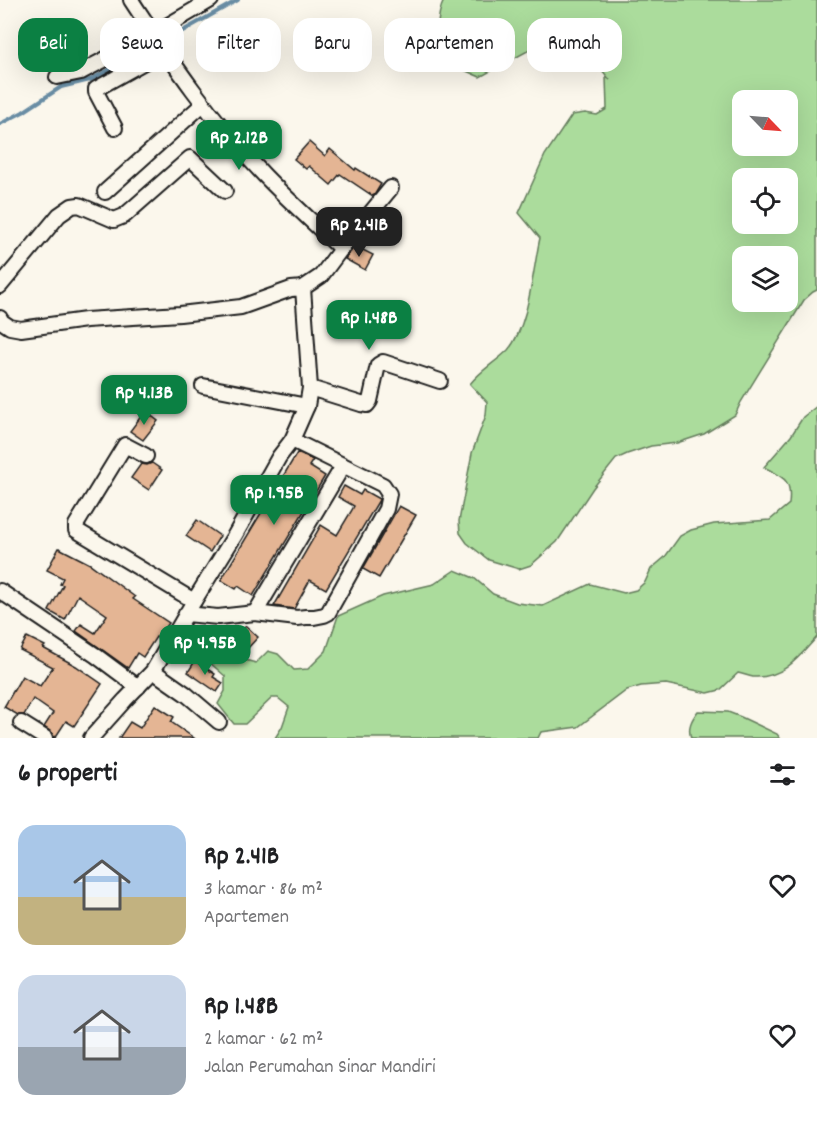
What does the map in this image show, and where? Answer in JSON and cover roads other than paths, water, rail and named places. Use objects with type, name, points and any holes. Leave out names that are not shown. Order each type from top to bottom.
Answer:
[{"type":"street","points":[[131,0],[143,18]]},
{"type":"street","points":[[180,18],[211,0]]},
{"type":"street","points":[[57,77],[81,72],[100,62]]},
{"type":"street","points":[[114,128],[96,89],[124,72]]},
{"type":"street","points":[[180,72],[203,104],[264,175],[341,249]]},
{"type":"street","points":[[105,192],[203,104]]},
{"type":"street","points":[[0,286],[59,215],[72,206],[79,205],[114,220],[124,216],[190,158],[225,191]]},
{"type":"street","points":[[0,318],[10,327],[21,329],[86,320],[241,308],[291,289],[303,288],[321,276],[391,188]]},
{"type":"street","points":[[91,738],[153,671],[279,457],[292,440],[307,406],[310,388],[303,288]]},
{"type":"street","points":[[310,388],[367,405],[378,365],[383,362],[440,381]]},
{"type":"street","points":[[203,386],[307,406]]},
{"type":"street","points":[[186,614],[218,617],[255,613],[297,618],[318,617],[328,613],[386,509],[389,494],[383,485],[292,440]]},
{"type":"street","points":[[146,456],[125,445],[76,525],[76,530],[194,601]]},
{"type":"street","points":[[255,613],[344,466]]},
{"type":"street","points":[[0,591],[138,687]]},
{"type":"street","points":[[153,671],[186,694],[219,723]]},
{"type":"street","points":[[21,723],[45,738]]},
{"type":"waterway","points":[[184,30],[238,0]]},
{"type":"waterway","points":[[0,124],[61,87],[90,80],[105,72]]}]
